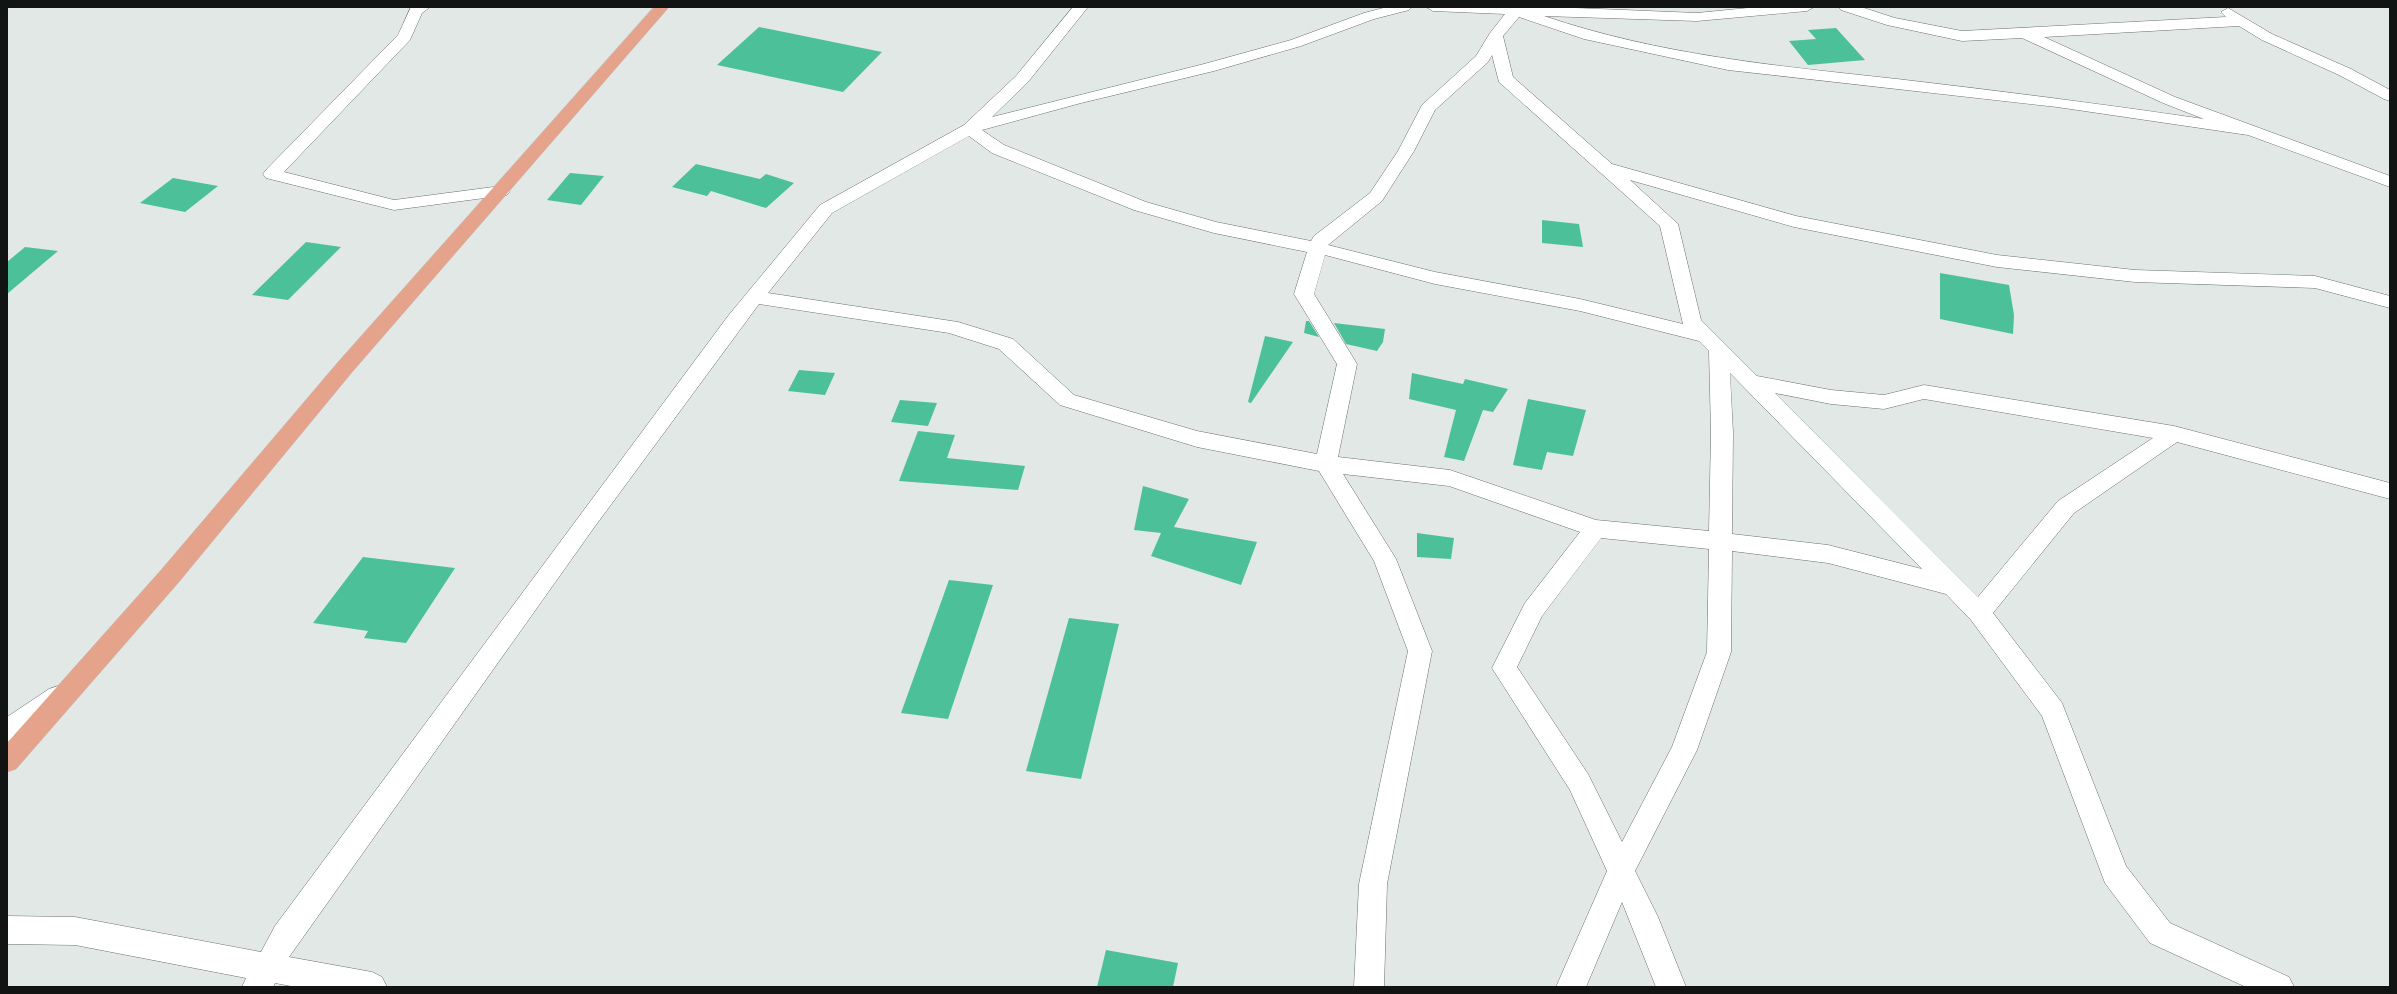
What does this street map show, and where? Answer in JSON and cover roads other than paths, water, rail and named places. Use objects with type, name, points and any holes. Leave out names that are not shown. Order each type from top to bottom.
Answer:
[{"type":"main road","points":[[7,761],[170,576],[346,366],[662,7]]},
{"type":"street","points":[[423,7],[416,10],[405,37],[272,174],[394,205],[501,191]]},
{"type":"street","points":[[262,977],[285,936],[547,574],[754,298],[826,209],[970,128],[1022,79],[1081,7]]},
{"type":"street","points":[[970,128],[1077,99],[1208,68],[1296,42],[1369,16],[1404,7]]},
{"type":"street","points":[[1433,7],[1697,17],[1807,7]]},
{"type":"street","points":[[1846,7],[1892,22],[1962,36],[2241,21]]},
{"type":"street","points":[[2219,7],[2267,37],[2345,72],[2390,96]]},
{"type":"street","points":[[1369,987],[1373,884],[1420,651],[1384,559],[1326,464],[1347,364],[1304,294],[1320,240],[1376,197],[1406,151],[1428,108],[1482,59],[1495,36],[1516,9]]},
{"type":"street","points":[[1516,9],[1589,36],[1728,65],[2057,102],[2248,130]]},
{"type":"street","points":[[2024,33],[2169,100],[2390,182]]},
{"type":"street","points":[[1495,36],[1505,79],[1669,224],[1692,322],[1979,613],[2053,710],[2115,874],[2160,933],[2279,987]]},
{"type":"street","points":[[970,128],[998,149],[1064,178],[1140,206],[1214,227],[1318,248],[1435,278],[1580,306],[1712,342]]},
{"type":"street","points":[[1605,167],[1794,221],[1997,261],[2136,276],[2315,282],[2390,302]]},
{"type":"street","points":[[754,298],[951,327],[1006,344],[1067,400],[1197,439],[1326,464],[1450,478],[1595,530],[1720,541],[1828,554],[1954,587]]},
{"type":"street","points":[[1571,987],[1621,871],[1684,750],[1719,652],[1722,433],[1712,342]]},
{"type":"street","points":[[1752,382],[1830,397],[1884,402],[1924,392],[2174,434],[2390,491]]},
{"type":"street","points":[[1979,613],[2066,507],[2174,434]]},
{"type":"street","points":[[1595,530],[1533,610],[1504,668],[1579,782],[1648,927],[1671,987]]},
{"type":"street","points":[[7,731],[71,688]]},
{"type":"street","points":[[7,930],[75,931],[262,977],[372,987]]}]
